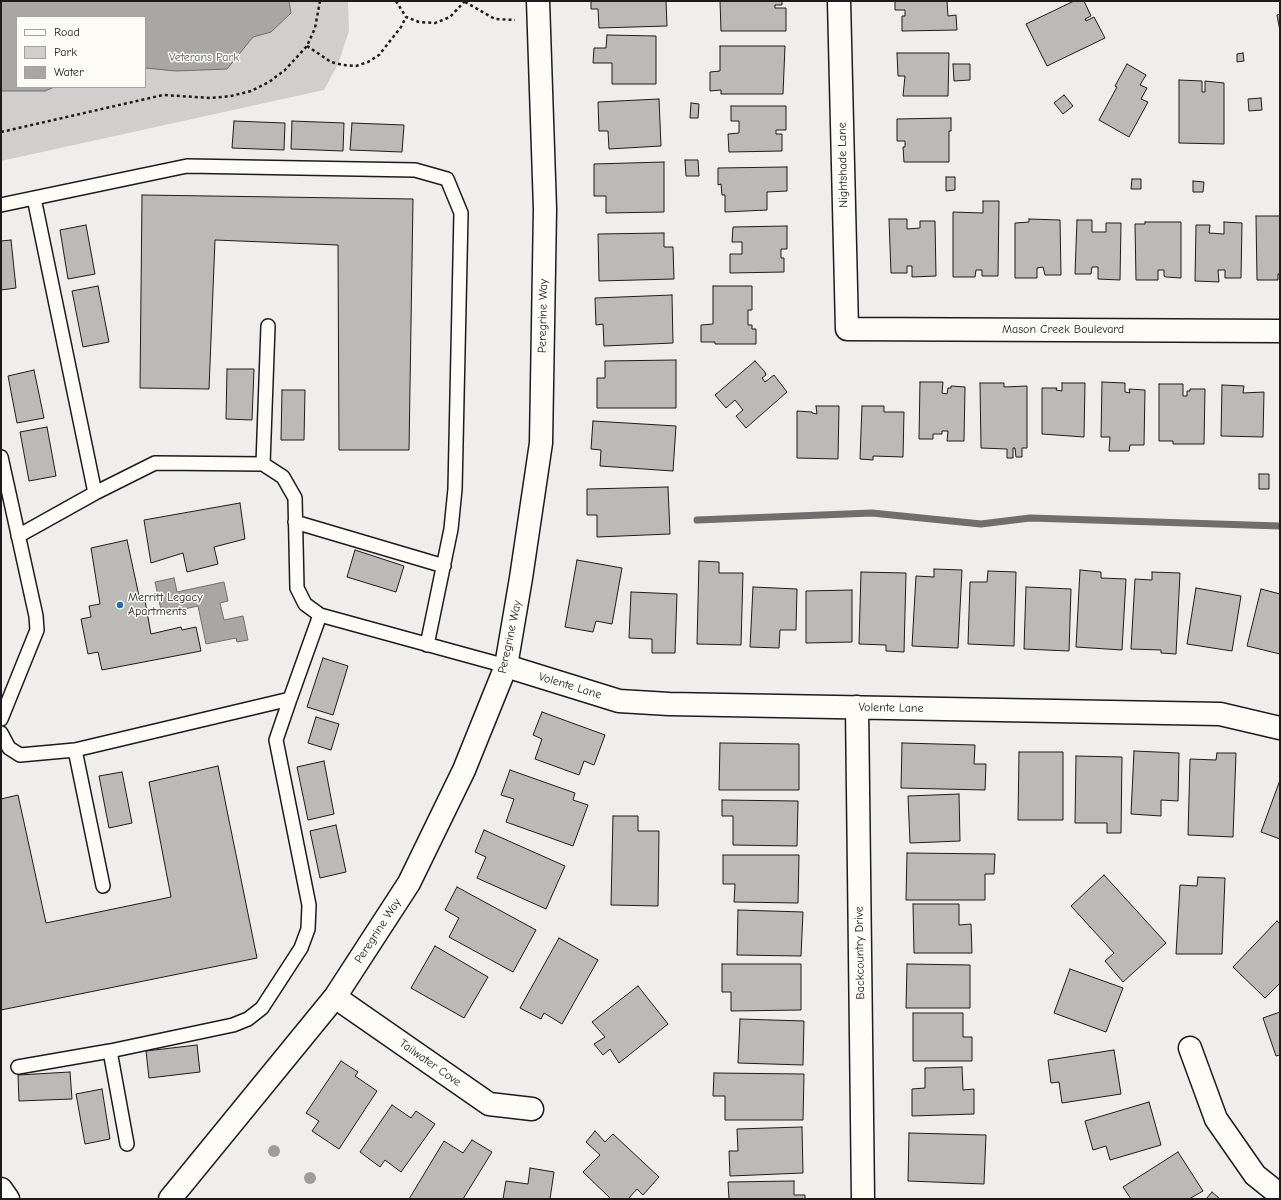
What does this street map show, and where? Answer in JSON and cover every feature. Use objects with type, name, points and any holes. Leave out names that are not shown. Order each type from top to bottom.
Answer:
[{"type":"street","name":"Peregrine Way","points":[[170,1199],[335,997],[409,883],[464,770],[506,666],[541,443],[545,209],[538,1]]},
{"type":"street","name":"Nightshade Lane","points":[[839,1],[847,329]]},
{"type":"street","name":"Mason Creek Boulevard","points":[[847,329],[1280,331]]},
{"type":"street","name":"Volente Lane","points":[[506,666],[619,701],[669,704],[1220,714],[1280,728]]},
{"type":"street","name":"Backcountry Drive","points":[[857,707],[863,1199]]},
{"type":"street","name":"Tailwater Cove","points":[[335,997],[489,1104],[532,1109]]},
{"type":"street","points":[[1190,1048],[1216,1119],[1255,1175],[1280,1195]]},
{"type":"street","points":[[1,1189],[8,1199]]},
{"type":"lane","points":[[1,204],[187,166],[415,170],[447,179],[461,213],[455,488],[451,529],[427,645]]},
{"type":"lane","points":[[34,198],[95,493]]},
{"type":"lane","points":[[263,464],[268,326]]},
{"type":"lane","points":[[1,457],[36,616],[37,630],[1,719]]},
{"type":"lane","points":[[18,536],[95,493],[155,463],[263,464],[283,477],[295,498],[297,588],[305,604],[320,615],[449,652],[506,666]]},
{"type":"lane","points":[[295,522],[444,566]]},
{"type":"lane","points":[[18,1067],[110,1051],[233,1025],[248,1019],[262,1008],[301,948],[308,929],[309,905],[276,740],[320,615]]},
{"type":"lane","points":[[1,735],[9,748],[20,755],[75,750],[290,699]]},
{"type":"lane","points":[[75,750],[103,886]]},
{"type":"lane","points":[[110,1051],[127,1144]]},
{"type":"path","points":[[1,132],[163,95],[211,98],[231,96],[251,91],[269,82],[285,70],[307,46],[315,28],[320,1]]},
{"type":"path","points":[[396,1],[406,17],[419,22],[434,23],[450,17],[465,2],[495,18],[515,20]]},
{"type":"path","points":[[307,46],[331,62],[356,66],[368,62],[379,55],[394,36],[406,17]]},
{"type":"green space","name":"Veterans Park","points":[[1,1],[348,1],[349,31],[338,64],[324,90],[1,161]]},
{"type":"water","points":[[1,1],[289,1],[291,13],[271,32],[253,37],[227,69],[176,71],[146,68],[146,16],[16,16],[16,88],[52,88],[45,91],[1,91]]},
{"type":"water","points":[[174,578],[177,592],[224,582],[228,601],[220,603],[224,620],[243,616],[248,640],[237,642],[236,638],[206,644],[198,606],[162,614],[155,582]]},
{"type":"building","points":[[591,1],[666,1],[667,26],[599,28],[598,9],[591,9]]},
{"type":"building","points":[[720,1],[782,1],[782,5],[775,5],[775,8],[786,8],[786,31],[721,31]]},
{"type":"building","points":[[895,1],[947,1],[948,16],[956,15],[957,30],[902,31],[902,16],[905,16],[905,10],[895,10]]},
{"type":"building","points":[[1074,1],[1084,1],[1091,16],[1085,19],[1086,21],[1094,17],[1105,38],[1047,66],[1026,24]]},
{"type":"building","points":[[1280,14],[1280,31],[1277,15]]},
{"type":"building","points":[[607,35],[656,36],[656,84],[612,84],[612,63],[593,63],[594,48],[606,48]]},
{"type":"building","points":[[720,46],[785,46],[783,94],[721,94],[721,90],[710,91],[710,72],[720,71]]},
{"type":"building","points":[[897,53],[949,53],[948,96],[903,96],[905,76],[898,76]]},
{"type":"building","points":[[1243,53],[1244,61],[1237,62],[1237,54]]},
{"type":"building","points":[[953,64],[970,64],[970,80],[954,81]]},
{"type":"building","points":[[1127,64],[1146,75],[1140,85],[1147,88],[1141,99],[1148,102],[1129,137],[1099,120],[1117,87],[1115,86]]},
{"type":"building","points":[[1179,80],[1202,81],[1202,92],[1205,92],[1205,81],[1224,83],[1224,144],[1179,143]]},
{"type":"building","points":[[1064,95],[1073,106],[1063,114],[1054,103]]},
{"type":"building","points":[[1261,98],[1262,110],[1249,111],[1248,99]]},
{"type":"building","points":[[659,99],[661,146],[609,149],[608,131],[599,131],[598,102]]},
{"type":"building","points":[[691,103],[699,104],[698,118],[690,118]]},
{"type":"building","points":[[731,106],[786,106],[786,130],[776,130],[776,134],[782,134],[782,151],[729,152],[728,134],[739,133],[739,121],[731,121]]},
{"type":"building","points":[[951,118],[951,131],[949,131],[949,162],[904,162],[903,147],[905,147],[905,141],[897,141],[897,119]]},
{"type":"building","points":[[234,121],[285,123],[284,150],[232,148]]},
{"type":"building","points":[[292,121],[344,123],[343,151],[291,149]]},
{"type":"building","points":[[352,123],[404,125],[402,152],[350,150]]},
{"type":"building","points":[[685,160],[698,160],[699,176],[686,176]]},
{"type":"building","points":[[664,162],[664,212],[606,213],[606,196],[594,196],[594,164]]},
{"type":"building","points":[[787,167],[787,191],[767,192],[767,210],[725,212],[725,195],[722,195],[721,184],[718,185],[718,168]]},
{"type":"building","points":[[946,177],[955,177],[955,190],[946,191]]},
{"type":"building","points":[[1132,179],[1141,179],[1141,189],[1131,189]]},
{"type":"building","points":[[1193,181],[1204,182],[1203,192],[1193,192]]},
{"type":"building","points":[[142,195],[413,199],[409,450],[339,450],[338,245],[215,240],[209,389],[140,388]]},
{"type":"building","points":[[983,201],[999,201],[998,276],[982,276],[982,270],[976,270],[975,277],[953,277],[953,212],[983,213]]},
{"type":"building","points":[[1256,216],[1280,216],[1280,274],[1278,274],[1278,280],[1257,280]]},
{"type":"building","points":[[889,219],[907,219],[907,229],[920,228],[920,221],[935,221],[936,276],[912,277],[912,266],[907,266],[907,273],[891,273]]},
{"type":"building","points":[[1029,219],[1060,220],[1061,275],[1045,275],[1043,267],[1037,268],[1037,278],[1015,278],[1015,223],[1029,222]]},
{"type":"building","points":[[1077,220],[1092,220],[1092,232],[1106,232],[1106,223],[1121,223],[1120,280],[1098,279],[1098,267],[1092,267],[1091,274],[1075,274]]},
{"type":"building","points":[[1145,222],[1181,222],[1181,278],[1166,277],[1164,276],[1164,270],[1158,270],[1158,280],[1136,280],[1135,224],[1145,224]]},
{"type":"building","points":[[1224,222],[1242,223],[1241,278],[1225,278],[1225,270],[1218,270],[1219,282],[1195,281],[1196,225],[1210,225],[1209,233],[1224,234]]},
{"type":"building","points":[[86,225],[95,274],[68,279],[60,230]]},
{"type":"building","points":[[787,226],[787,249],[781,249],[781,258],[784,258],[784,272],[730,273],[730,254],[742,254],[742,242],[732,242],[733,227]]},
{"type":"building","points":[[664,233],[664,247],[673,247],[674,279],[599,281],[598,234]]},
{"type":"building","points":[[11,240],[16,288],[1,290],[1,241]]},
{"type":"building","points":[[98,286],[109,342],[83,347],[72,291]]},
{"type":"building","points":[[713,286],[752,286],[752,310],[748,310],[748,325],[752,325],[752,329],[756,329],[756,344],[715,344],[715,342],[701,342],[701,325],[713,324]]},
{"type":"building","points":[[672,295],[673,343],[604,346],[603,324],[596,325],[595,298]]},
{"type":"building","points":[[676,360],[676,408],[597,408],[597,378],[605,378],[605,361]]},
{"type":"building","points":[[755,361],[765,372],[766,375],[762,378],[765,382],[774,375],[787,392],[746,428],[736,416],[743,410],[735,400],[726,408],[715,395]]},
{"type":"building","points":[[227,369],[254,369],[252,420],[226,419]]},
{"type":"building","points":[[34,370],[44,418],[17,423],[8,376]]},
{"type":"building","points":[[920,382],[943,382],[942,393],[947,394],[948,388],[951,388],[951,386],[965,387],[964,441],[947,441],[948,431],[942,431],[942,434],[933,434],[933,439],[919,439]]},
{"type":"building","points":[[1102,382],[1125,383],[1125,392],[1130,393],[1129,389],[1145,390],[1144,445],[1130,445],[1129,451],[1109,451],[1110,437],[1101,437]]},
{"type":"building","points":[[980,383],[1004,383],[1004,387],[1027,386],[1027,448],[1022,448],[1022,457],[1016,457],[1015,448],[1013,448],[1013,458],[1007,458],[1007,449],[981,448]]},
{"type":"building","points":[[1062,383],[1085,383],[1084,437],[1042,434],[1042,388],[1057,388],[1056,390],[1062,391]]},
{"type":"building","points":[[1159,384],[1183,384],[1183,396],[1187,396],[1187,391],[1190,391],[1190,389],[1205,389],[1204,444],[1173,444],[1173,441],[1159,441]]},
{"type":"building","points":[[1222,385],[1244,386],[1243,393],[1264,392],[1263,437],[1221,436]]},
{"type":"building","points":[[282,390],[305,390],[304,440],[281,440]]},
{"type":"building","points":[[816,406],[839,406],[838,459],[797,458],[797,411],[812,412],[817,414]]},
{"type":"building","points":[[862,406],[884,406],[884,412],[904,412],[903,457],[873,456],[873,460],[860,459]]},
{"type":"building","points":[[593,421],[676,426],[673,471],[600,466],[601,450],[591,449]]},
{"type":"building","points":[[47,427],[56,476],[29,481],[20,432]]},
{"type":"building","points":[[1259,474],[1269,474],[1269,489],[1259,489]]},
{"type":"building","points":[[668,487],[670,534],[597,537],[597,515],[587,515],[587,489]]},
{"type":"building","points":[[240,503],[245,539],[214,547],[218,564],[187,572],[183,553],[151,563],[144,520]]},
{"type":"building","name":"Merritt Legacy Apartments","points":[[127,540],[139,596],[144,595],[151,634],[181,627],[182,630],[196,627],[201,651],[102,670],[98,652],[88,654],[81,619],[91,617],[89,606],[100,604],[91,548]]},
{"type":"building","points":[[355,550],[404,566],[396,592],[347,577]]},
{"type":"building","points":[[577,560],[622,568],[612,624],[596,621],[593,632],[565,627]]},
{"type":"building","points":[[699,561],[719,562],[719,573],[743,573],[741,645],[697,644]]},
{"type":"building","points":[[934,569],[962,570],[958,648],[912,646],[916,576],[934,577]]},
{"type":"building","points":[[1080,570],[1101,572],[1101,578],[1126,579],[1122,650],[1076,647]]},
{"type":"building","points":[[988,571],[1016,572],[1014,646],[968,644],[970,582],[987,582]]},
{"type":"building","points":[[861,572],[906,573],[904,652],[886,651],[886,645],[859,644]]},
{"type":"building","points":[[1152,572],[1180,573],[1176,654],[1161,653],[1161,650],[1131,649],[1135,579],[1152,580]]},
{"type":"building","points":[[753,587],[797,589],[796,630],[780,630],[779,648],[750,647]]},
{"type":"building","points":[[1026,587],[1071,589],[1069,651],[1024,649]]},
{"type":"building","points":[[1196,588],[1241,596],[1232,651],[1187,644]]},
{"type":"building","points":[[1261,589],[1280,594],[1280,654],[1247,646]]},
{"type":"building","points":[[852,590],[852,642],[806,643],[806,591]]},
{"type":"building","points":[[631,592],[677,594],[675,653],[652,653],[652,639],[629,638]]},
{"type":"building","points":[[323,658],[348,666],[333,715],[307,707]]},
{"type":"building","points":[[542,712],[605,735],[594,765],[584,761],[579,775],[535,759],[542,739],[533,735]]},
{"type":"building","points":[[316,717],[339,724],[331,750],[308,743]]},
{"type":"building","points":[[720,743],[799,744],[799,790],[719,790]]},
{"type":"building","points":[[902,743],[975,745],[974,764],[986,764],[985,790],[901,788]]},
{"type":"building","points":[[1134,751],[1179,753],[1178,801],[1161,800],[1161,816],[1131,814]]},
{"type":"building","points":[[1019,752],[1063,752],[1063,820],[1018,820]]},
{"type":"building","points":[[1217,753],[1236,753],[1233,837],[1188,835],[1190,759],[1216,760]]},
{"type":"building","points":[[1076,756],[1122,757],[1121,833],[1107,833],[1107,823],[1075,823]]},
{"type":"building","points":[[324,761],[334,814],[308,820],[297,767]]},
{"type":"building","points":[[218,766],[257,958],[1,1010],[1,799],[18,795],[46,923],[171,897],[149,782]]},
{"type":"building","points":[[510,770],[575,793],[573,800],[588,805],[573,846],[506,822],[514,799],[501,795]]},
{"type":"building","points":[[122,772],[132,823],[109,828],[99,776]]},
{"type":"building","points":[[1280,780],[1280,839],[1261,832]]},
{"type":"building","points":[[959,794],[960,841],[910,843],[908,796]]},
{"type":"building","points":[[722,800],[798,801],[797,846],[733,845],[733,816],[722,816]]},
{"type":"building","points":[[613,816],[638,816],[638,831],[659,831],[658,906],[611,905]]},
{"type":"building","points":[[336,825],[346,872],[320,878],[310,831]]},
{"type":"building","points":[[484,830],[565,866],[546,909],[477,878],[486,857],[475,852]]},
{"type":"building","points":[[907,853],[995,854],[994,874],[985,874],[985,900],[906,900]]},
{"type":"building","points":[[723,855],[799,855],[798,903],[734,902],[735,884],[723,884]]},
{"type":"building","points":[[1104,875],[1166,943],[1123,982],[1105,961],[1114,953],[1071,906]]},
{"type":"building","points":[[1198,877],[1225,878],[1222,954],[1176,954],[1180,885],[1197,886]]},
{"type":"building","points":[[457,887],[536,930],[513,972],[449,937],[459,918],[445,910]]},
{"type":"building","points":[[913,904],[959,904],[959,925],[971,924],[972,953],[914,953]]},
{"type":"building","points":[[738,910],[803,912],[801,956],[737,955]]},
{"type":"building","points":[[1277,921],[1280,924],[1280,983],[1265,998],[1233,967]]},
{"type":"building","points":[[559,938],[598,960],[562,1024],[544,1013],[541,1019],[520,1008]]},
{"type":"building","points":[[435,946],[488,977],[464,1018],[411,988]]},
{"type":"building","points":[[722,964],[801,964],[801,1010],[731,1011],[731,992],[722,992]]},
{"type":"building","points":[[907,964],[970,965],[970,1008],[906,1008]]},
{"type":"building","points":[[1070,969],[1123,988],[1106,1032],[1054,1013]]},
{"type":"building","points":[[638,986],[668,1024],[619,1063],[610,1049],[603,1055],[594,1044],[605,1037],[592,1022]]},
{"type":"building","points":[[1280,1012],[1280,1055],[1276,1056],[1263,1018]]},
{"type":"building","points":[[913,1013],[963,1013],[963,1037],[972,1037],[972,1061],[913,1061]]},
{"type":"building","points":[[740,1019],[804,1021],[803,1065],[738,1063]]},
{"type":"building","points":[[197,1045],[200,1072],[149,1078],[146,1051]]},
{"type":"building","points":[[1114,1050],[1121,1094],[1062,1103],[1059,1082],[1051,1083],[1048,1060]]},
{"type":"building","points":[[341,1061],[358,1072],[355,1076],[377,1091],[339,1149],[312,1131],[319,1121],[306,1113]]},
{"type":"building","points":[[962,1067],[963,1090],[974,1089],[974,1114],[912,1116],[912,1089],[925,1088],[925,1068]]},
{"type":"building","points":[[70,1072],[72,1099],[19,1101],[18,1075]]},
{"type":"building","points":[[714,1073],[804,1074],[803,1120],[725,1120],[725,1096],[713,1096]]},
{"type":"building","points":[[102,1089],[110,1139],[85,1144],[76,1094]]},
{"type":"building","points":[[1149,1102],[1161,1145],[1110,1160],[1106,1146],[1093,1150],[1085,1121]]},
{"type":"building","points":[[392,1105],[411,1118],[416,1111],[435,1124],[401,1172],[385,1160],[380,1167],[360,1152]]},
{"type":"building","points":[[802,1127],[803,1173],[730,1176],[729,1151],[738,1151],[737,1129]]},
{"type":"building","points":[[595,1131],[605,1142],[613,1134],[659,1177],[643,1195],[637,1189],[628,1199],[611,1199],[583,1172],[600,1155],[586,1142]]},
{"type":"building","points":[[909,1133],[986,1135],[984,1184],[908,1181]]},
{"type":"building","points":[[472,1140],[492,1152],[463,1199],[409,1199],[444,1141],[463,1153]]},
{"type":"building","points":[[1178,1152],[1203,1191],[1189,1199],[1131,1199],[1123,1187]]},
{"type":"building","points":[[530,1168],[554,1172],[550,1199],[503,1199],[506,1181],[528,1184]]},
{"type":"building","points":[[794,1181],[794,1195],[805,1195],[805,1199],[729,1199],[728,1182]]},
{"type":"building","points":[[1212,1192],[1220,1199],[1206,1199]]},
{"type":"waterway","points":[[697,520],[872,513],[981,524],[1030,518],[1280,526]]},
{"type":"place","name":"Merritt Legacy Apartments","points":[[120,605]]}]
